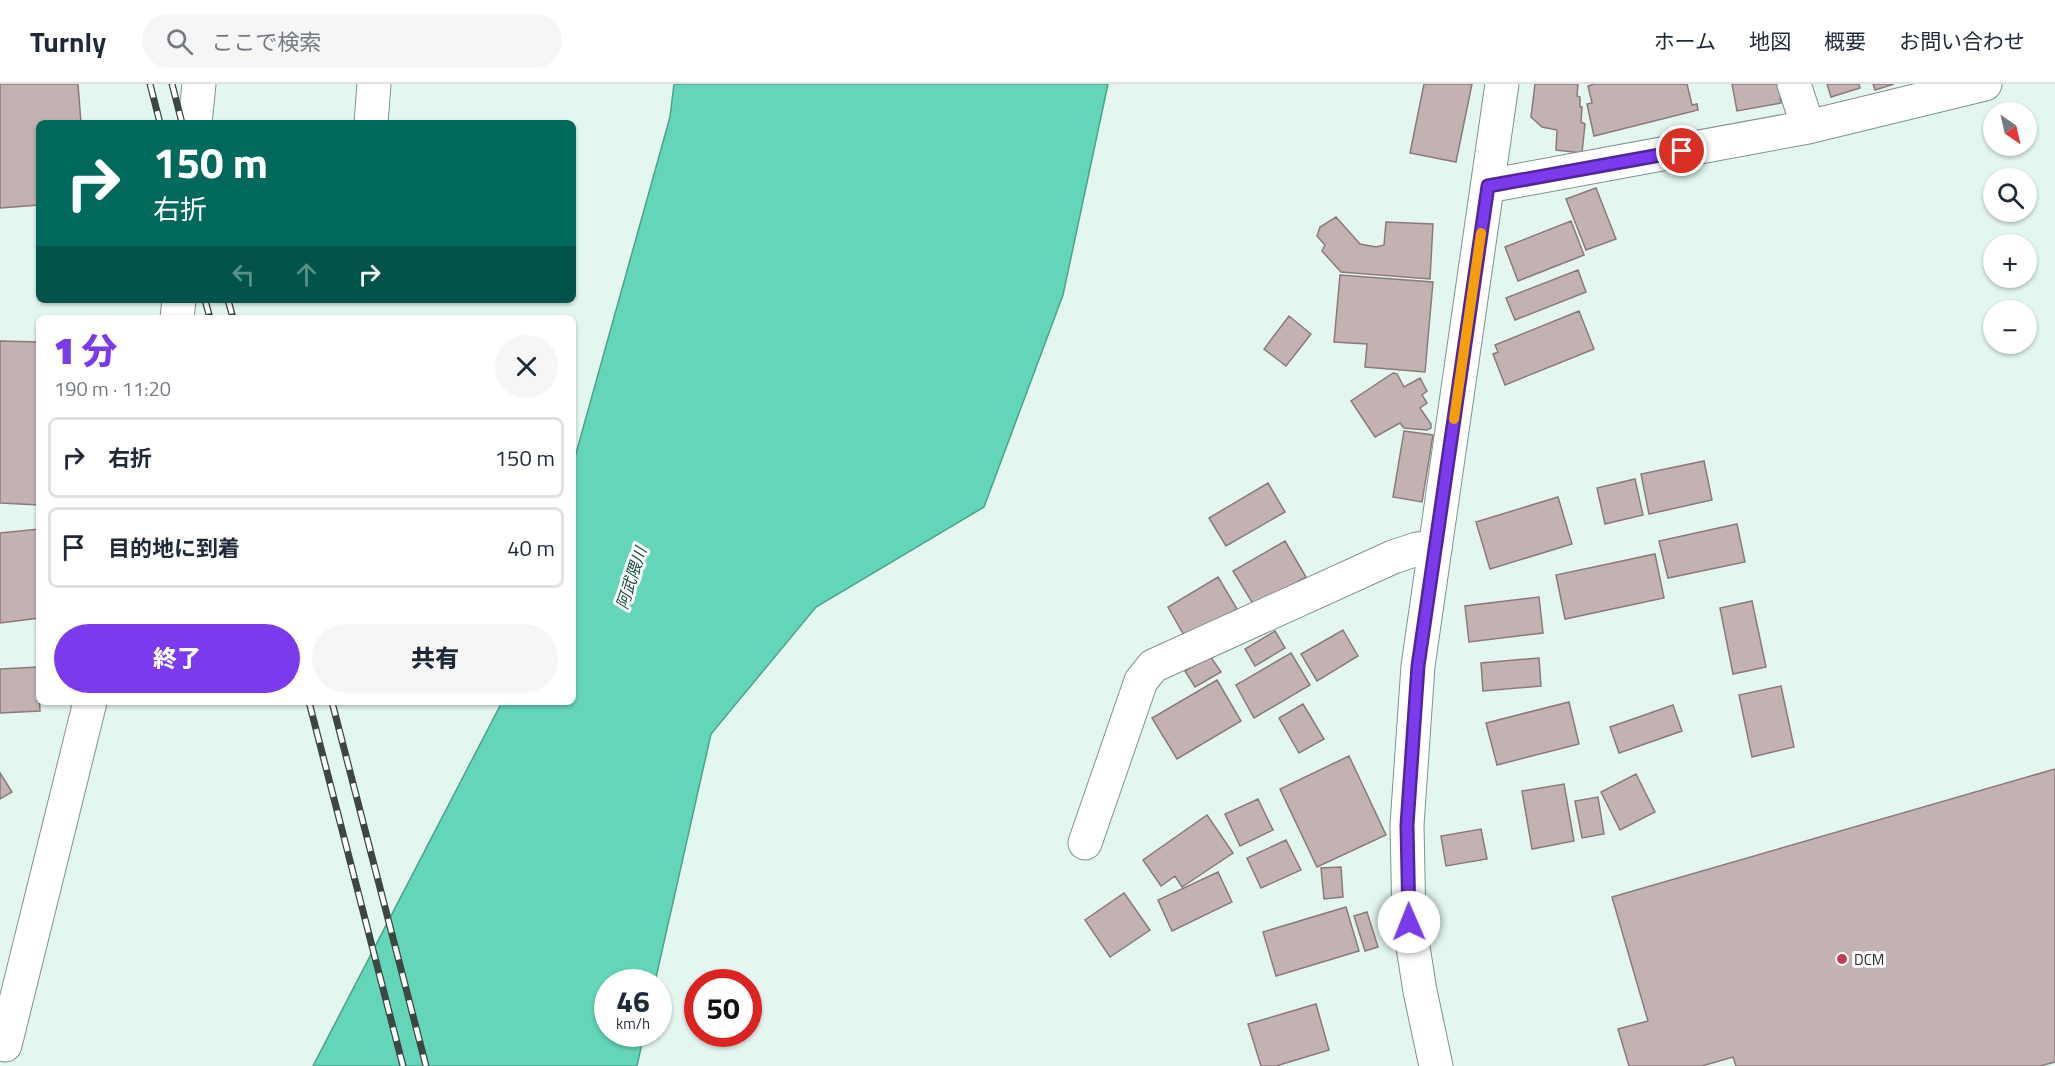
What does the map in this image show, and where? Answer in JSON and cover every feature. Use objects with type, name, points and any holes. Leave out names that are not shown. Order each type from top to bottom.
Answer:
[{"type":"street","points":[[195,120],[199,84]]},
{"type":"street","points":[[371,120],[374,84]]},
{"type":"street","points":[[1436,1066],[1420,991],[1409,922],[1407,825],[1418,666],[1502,84]]},
{"type":"street","points":[[1794,84],[1808,127]]},
{"type":"street","points":[[1488,186],[1808,127],[1983,84]]},
{"type":"street","points":[[1085,843],[1141,681],[1153,666],[1393,557],[1417,549],[1435,548]]},
{"type":"street","points":[[5,1045],[89,705]]},
{"type":"water","name":"阿武隈川","points":[[674,84],[1108,84],[1063,295],[984,507],[816,607],[711,734],[658,969],[594,969],[594,1047],[641,1047],[637,1066],[313,1066],[500,705],[576,705],[576,453],[670,117]]},
{"type":"building","points":[[0,84],[78,84],[81,120],[36,120],[36,205],[0,208]]},
{"type":"building","points":[[1424,84],[1472,84],[1456,162],[1410,153]]},
{"type":"building","points":[[1535,84],[1578,84],[1577,96],[1580,97],[1580,107],[1582,107],[1581,122],[1585,124],[1582,153],[1556,150],[1557,130],[1542,127],[1531,117]]},
{"type":"building","points":[[1594,84],[1687,84],[1692,105],[1697,104],[1698,110],[1594,136],[1587,104],[1592,103],[1588,86]]},
{"type":"building","points":[[1732,84],[1782,84],[1785,97],[1780,98],[1781,103],[1737,111]]},
{"type":"building","points":[[1827,84],[1859,84],[1860,88],[1831,97]]},
{"type":"building","points":[[1873,84],[1894,84],[1875,90]]},
{"type":"building","points":[[1596,188],[1616,239],[1586,250],[1566,199]]},
{"type":"building","points":[[1336,217],[1360,244],[1376,247],[1384,245],[1386,222],[1433,224],[1430,279],[1341,272],[1322,251],[1325,245],[1317,236],[1320,227]]},
{"type":"building","points":[[1571,221],[1584,255],[1518,281],[1505,247]]},
{"type":"building","points":[[1578,270],[1586,292],[1515,320],[1506,298]]},
{"type":"building","points":[[1340,275],[1433,282],[1425,372],[1365,367],[1367,344],[1334,342]]},
{"type":"building","points":[[1579,311],[1594,349],[1505,385],[1493,354],[1498,352],[1495,345]]},
{"type":"building","points":[[1289,316],[1311,334],[1286,366],[1264,349]]},
{"type":"building","points":[[0,341],[36,342],[36,505],[0,503]]},
{"type":"building","points":[[1393,373],[1397,374],[1404,387],[1420,378],[1427,391],[1422,395],[1427,403],[1420,408],[1431,424],[1431,428],[1427,430],[1404,428],[1400,423],[1375,437],[1351,401]]},
{"type":"building","points":[[1404,431],[1433,435],[1422,502],[1393,497]]},
{"type":"building","points":[[1704,461],[1712,500],[1649,514],[1641,474]]},
{"type":"building","points":[[1635,479],[1643,515],[1605,524],[1597,488]]},
{"type":"building","points":[[1268,483],[1285,512],[1226,546],[1209,518]]},
{"type":"building","points":[[1558,497],[1572,544],[1490,569],[1476,522]]},
{"type":"building","points":[[1737,524],[1745,562],[1668,578],[1659,541]]},
{"type":"building","points":[[36,529],[36,618],[0,623],[0,533]]},
{"type":"building","points":[[1285,541],[1306,577],[1255,607],[1233,571]]},
{"type":"building","points":[[1655,554],[1664,598],[1565,619],[1556,575]]},
{"type":"building","points":[[1218,577],[1237,609],[1186,639],[1168,607]]},
{"type":"building","points":[[1539,597],[1543,633],[1469,642],[1465,606]]},
{"type":"building","points":[[1752,601],[1766,667],[1733,674],[1720,608]]},
{"type":"building","points":[[1343,630],[1358,656],[1317,681],[1301,654]]},
{"type":"building","points":[[1275,631],[1285,648],[1255,666],[1245,649]]},
{"type":"building","points":[[1291,653],[1310,685],[1254,718],[1236,685]]},
{"type":"building","points":[[1210,656],[1221,672],[1195,687],[1185,671]]},
{"type":"building","points":[[1539,658],[1541,686],[1483,691],[1481,663]]},
{"type":"building","points":[[36,667],[36,705],[40,705],[40,711],[0,713],[0,669]]},
{"type":"building","points":[[1217,680],[1241,721],[1177,759],[1152,718]]},
{"type":"building","points":[[1781,686],[1794,747],[1752,757],[1739,695]]},
{"type":"building","points":[[1569,702],[1579,744],[1497,765],[1486,723]]},
{"type":"building","points":[[1303,704],[1324,739],[1299,753],[1279,718]]},
{"type":"building","points":[[1673,705],[1682,731],[1619,753],[1610,727]]},
{"type":"building","points":[[1349,756],[1386,835],[1317,867],[1280,789]]},
{"type":"building","name":"DCM","points":[[2055,769],[2055,1062],[2040,1066],[1736,1066],[1733,1057],[1702,1066],[1629,1066],[1618,1029],[1648,1021],[1612,897]]},
{"type":"building","points":[[0,773],[12,792],[0,799]]},
{"type":"building","points":[[1636,774],[1655,812],[1620,830],[1601,792]]},
{"type":"building","points":[[1564,784],[1574,841],[1532,849],[1522,791]]},
{"type":"building","points":[[1598,797],[1604,834],[1582,838],[1575,801]]},
{"type":"building","points":[[1258,799],[1273,830],[1240,846],[1225,814]]},
{"type":"building","points":[[1207,815],[1233,853],[1182,887],[1175,876],[1161,886],[1143,860]]},
{"type":"building","points":[[1481,829],[1487,859],[1446,866],[1441,836]]},
{"type":"building","points":[[1286,840],[1301,870],[1261,888],[1247,858]]},
{"type":"building","points":[[1341,867],[1343,897],[1324,899],[1321,868]]},
{"type":"building","points":[[1218,872],[1232,902],[1172,931],[1158,900]]},
{"type":"building","points":[[1124,893],[1150,930],[1110,957],[1085,920]]},
{"type":"building","points":[[1346,907],[1359,951],[1276,976],[1263,932]]},
{"type":"building","points":[[1367,912],[1378,947],[1365,951],[1354,916]]},
{"type":"building","points":[[1316,1004],[1329,1050],[1276,1066],[1261,1066],[1248,1024]]},
{"type":"railway","points":[[150,84],[159,120]]},
{"type":"railway","points":[[172,84],[181,120]]},
{"type":"railway","points":[[206,303],[209,315]]},
{"type":"railway","points":[[229,303],[232,315]]},
{"type":"railway","points":[[310,705],[403,1066]]},
{"type":"railway","points":[[333,705],[426,1066]]},
{"type":"slow traffic","points":[[1454,419],[1481,233]]},
{"type":"place","name":"DCM","points":[[1842,959]]},
{"type":"route","points":[[1409,922],[1407,825],[1418,666],[1488,186],[1682,151]]}]
